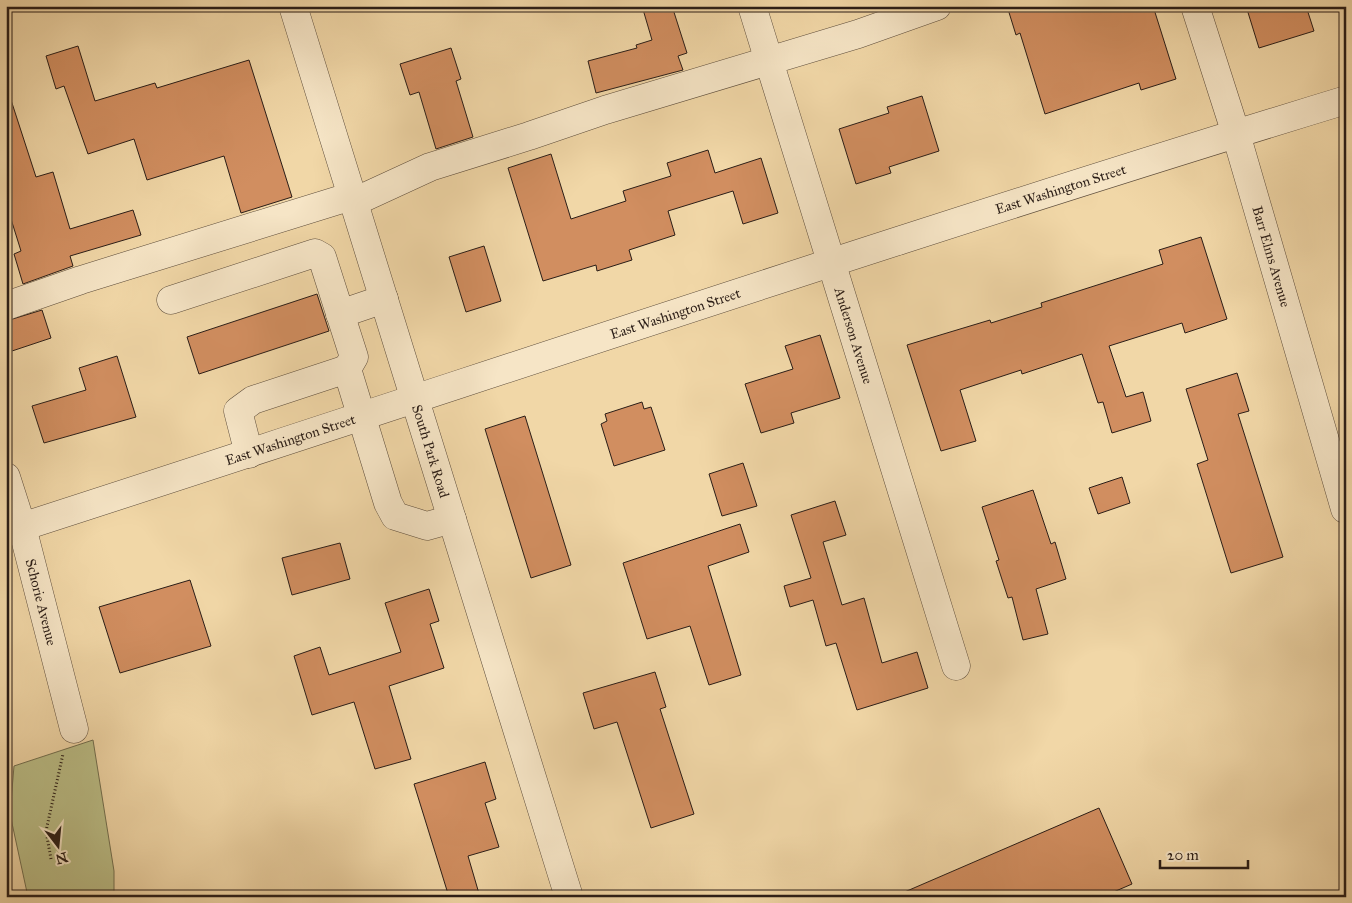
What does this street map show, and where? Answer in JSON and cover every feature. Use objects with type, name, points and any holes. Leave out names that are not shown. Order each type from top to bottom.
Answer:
[{"type":"street","name":"South Park Road","points":[[293,6],[569,897]]},
{"type":"street","name":"Anderson Avenue","points":[[752,6],[956,666]]},
{"type":"street","points":[[6,306],[81,280],[353,199],[430,167],[605,110],[858,34],[937,6]]},
{"type":"street","name":"Barr Elms Avenue","points":[[1195,6],[1236,134],[1345,509]]},
{"type":"street","name":"East Washington Street","points":[[14,529],[362,418],[830,263],[1346,100]]},
{"type":"street","points":[[171,300],[315,253],[322,258],[354,357],[347,369],[253,400],[238,411],[250,454]]},
{"type":"street","points":[[340,314],[384,299]]},
{"type":"street","points":[[347,369],[388,503],[395,516],[426,526],[452,519]]},
{"type":"street","name":"Schorie Avenue","points":[[6,477],[14,529],[74,729]]},
{"type":"path","points":[[51,859],[46,831],[65,743],[74,729]]},
{"type":"green space","points":[[93,740],[114,871],[114,897],[28,897],[10,814],[14,766]]},
{"type":"building","points":[[642,6],[672,6],[687,53],[678,56],[683,70],[596,93],[588,61],[637,48],[636,45],[652,40]]},
{"type":"building","points":[[1007,6],[1153,6],[1176,79],[1141,90],[1139,83],[1045,114],[1020,33],[1016,35]]},
{"type":"building","points":[[1246,6],[1306,6],[1314,31],[1259,48]]},
{"type":"building","points":[[78,46],[95,101],[155,83],[157,88],[249,60],[292,197],[241,213],[224,156],[147,180],[134,139],[88,154],[64,86],[56,89],[46,56]]},
{"type":"building","points":[[451,48],[461,79],[456,81],[473,137],[436,149],[419,92],[410,95],[400,64]]},
{"type":"building","points":[[922,96],[939,151],[889,167],[891,173],[856,184],[839,129],[889,113],[887,107]]},
{"type":"building","points":[[11,100],[36,177],[53,172],[70,229],[133,210],[141,235],[70,256],[73,266],[23,284],[14,254],[21,251],[6,203],[6,101]]},
{"type":"building","points":[[708,150],[715,173],[761,158],[778,213],[743,224],[733,191],[668,211],[675,235],[629,250],[632,260],[597,271],[596,265],[543,281],[508,168],[551,154],[571,219],[626,201],[623,191],[671,176],[667,163]]},
{"type":"building","points":[[1201,237],[1227,319],[1185,333],[1182,323],[1109,346],[1126,397],[1143,392],[1151,421],[1112,433],[1103,402],[1098,403],[1082,354],[1022,374],[1021,370],[960,390],[976,441],[941,451],[907,345],[990,320],[991,323],[1042,307],[1041,303],[1163,264],[1159,250]]},
{"type":"building","points":[[484,246],[501,301],[466,312],[449,257]]},
{"type":"building","points":[[317,294],[329,331],[199,374],[187,337]]},
{"type":"building","points":[[42,310],[51,338],[12,351],[6,333],[6,321]]},
{"type":"building","points":[[820,335],[840,398],[791,413],[794,423],[761,433],[745,384],[793,369],[785,346]]},
{"type":"building","points":[[117,356],[136,417],[44,443],[32,406],[86,390],[79,368]]},
{"type":"building","points":[[1237,373],[1249,411],[1238,414],[1283,557],[1231,573],[1197,464],[1208,460],[1186,389]]},
{"type":"building","points":[[642,402],[644,409],[651,407],[665,450],[614,466],[601,424],[607,421],[605,414]]},
{"type":"building","points":[[525,416],[571,565],[531,578],[485,429]]},
{"type":"building","points":[[743,463],[757,506],[722,516],[709,474]]},
{"type":"building","points":[[1122,477],[1130,503],[1098,514],[1089,488]]},
{"type":"building","points":[[1033,490],[1051,544],[1055,542],[1066,579],[1036,589],[1048,634],[1023,640],[1012,597],[1008,598],[996,561],[999,560],[982,507]]},
{"type":"building","points":[[835,501],[846,535],[823,542],[842,605],[864,598],[882,663],[917,652],[928,688],[857,710],[836,643],[826,646],[813,600],[790,607],[784,586],[811,578],[791,515]]},
{"type":"building","points":[[740,524],[749,552],[708,566],[741,675],[709,685],[690,626],[647,639],[623,563]]},
{"type":"building","points":[[340,543],[350,579],[292,595],[282,558]]},
{"type":"building","points":[[190,580],[211,646],[120,673],[99,607]]},
{"type":"building","points":[[429,589],[439,621],[430,624],[444,668],[389,686],[411,759],[375,769],[354,702],[312,715],[294,656],[320,647],[329,675],[401,652],[385,603]]},
{"type":"building","points":[[655,672],[666,707],[660,709],[694,814],[651,828],[617,722],[594,729],[583,693]]},
{"type":"building","points":[[485,762],[496,799],[485,803],[499,847],[468,856],[480,897],[449,897],[414,784]]},
{"type":"building","points":[[1099,808],[1132,884],[1102,897],[893,897]]}]
